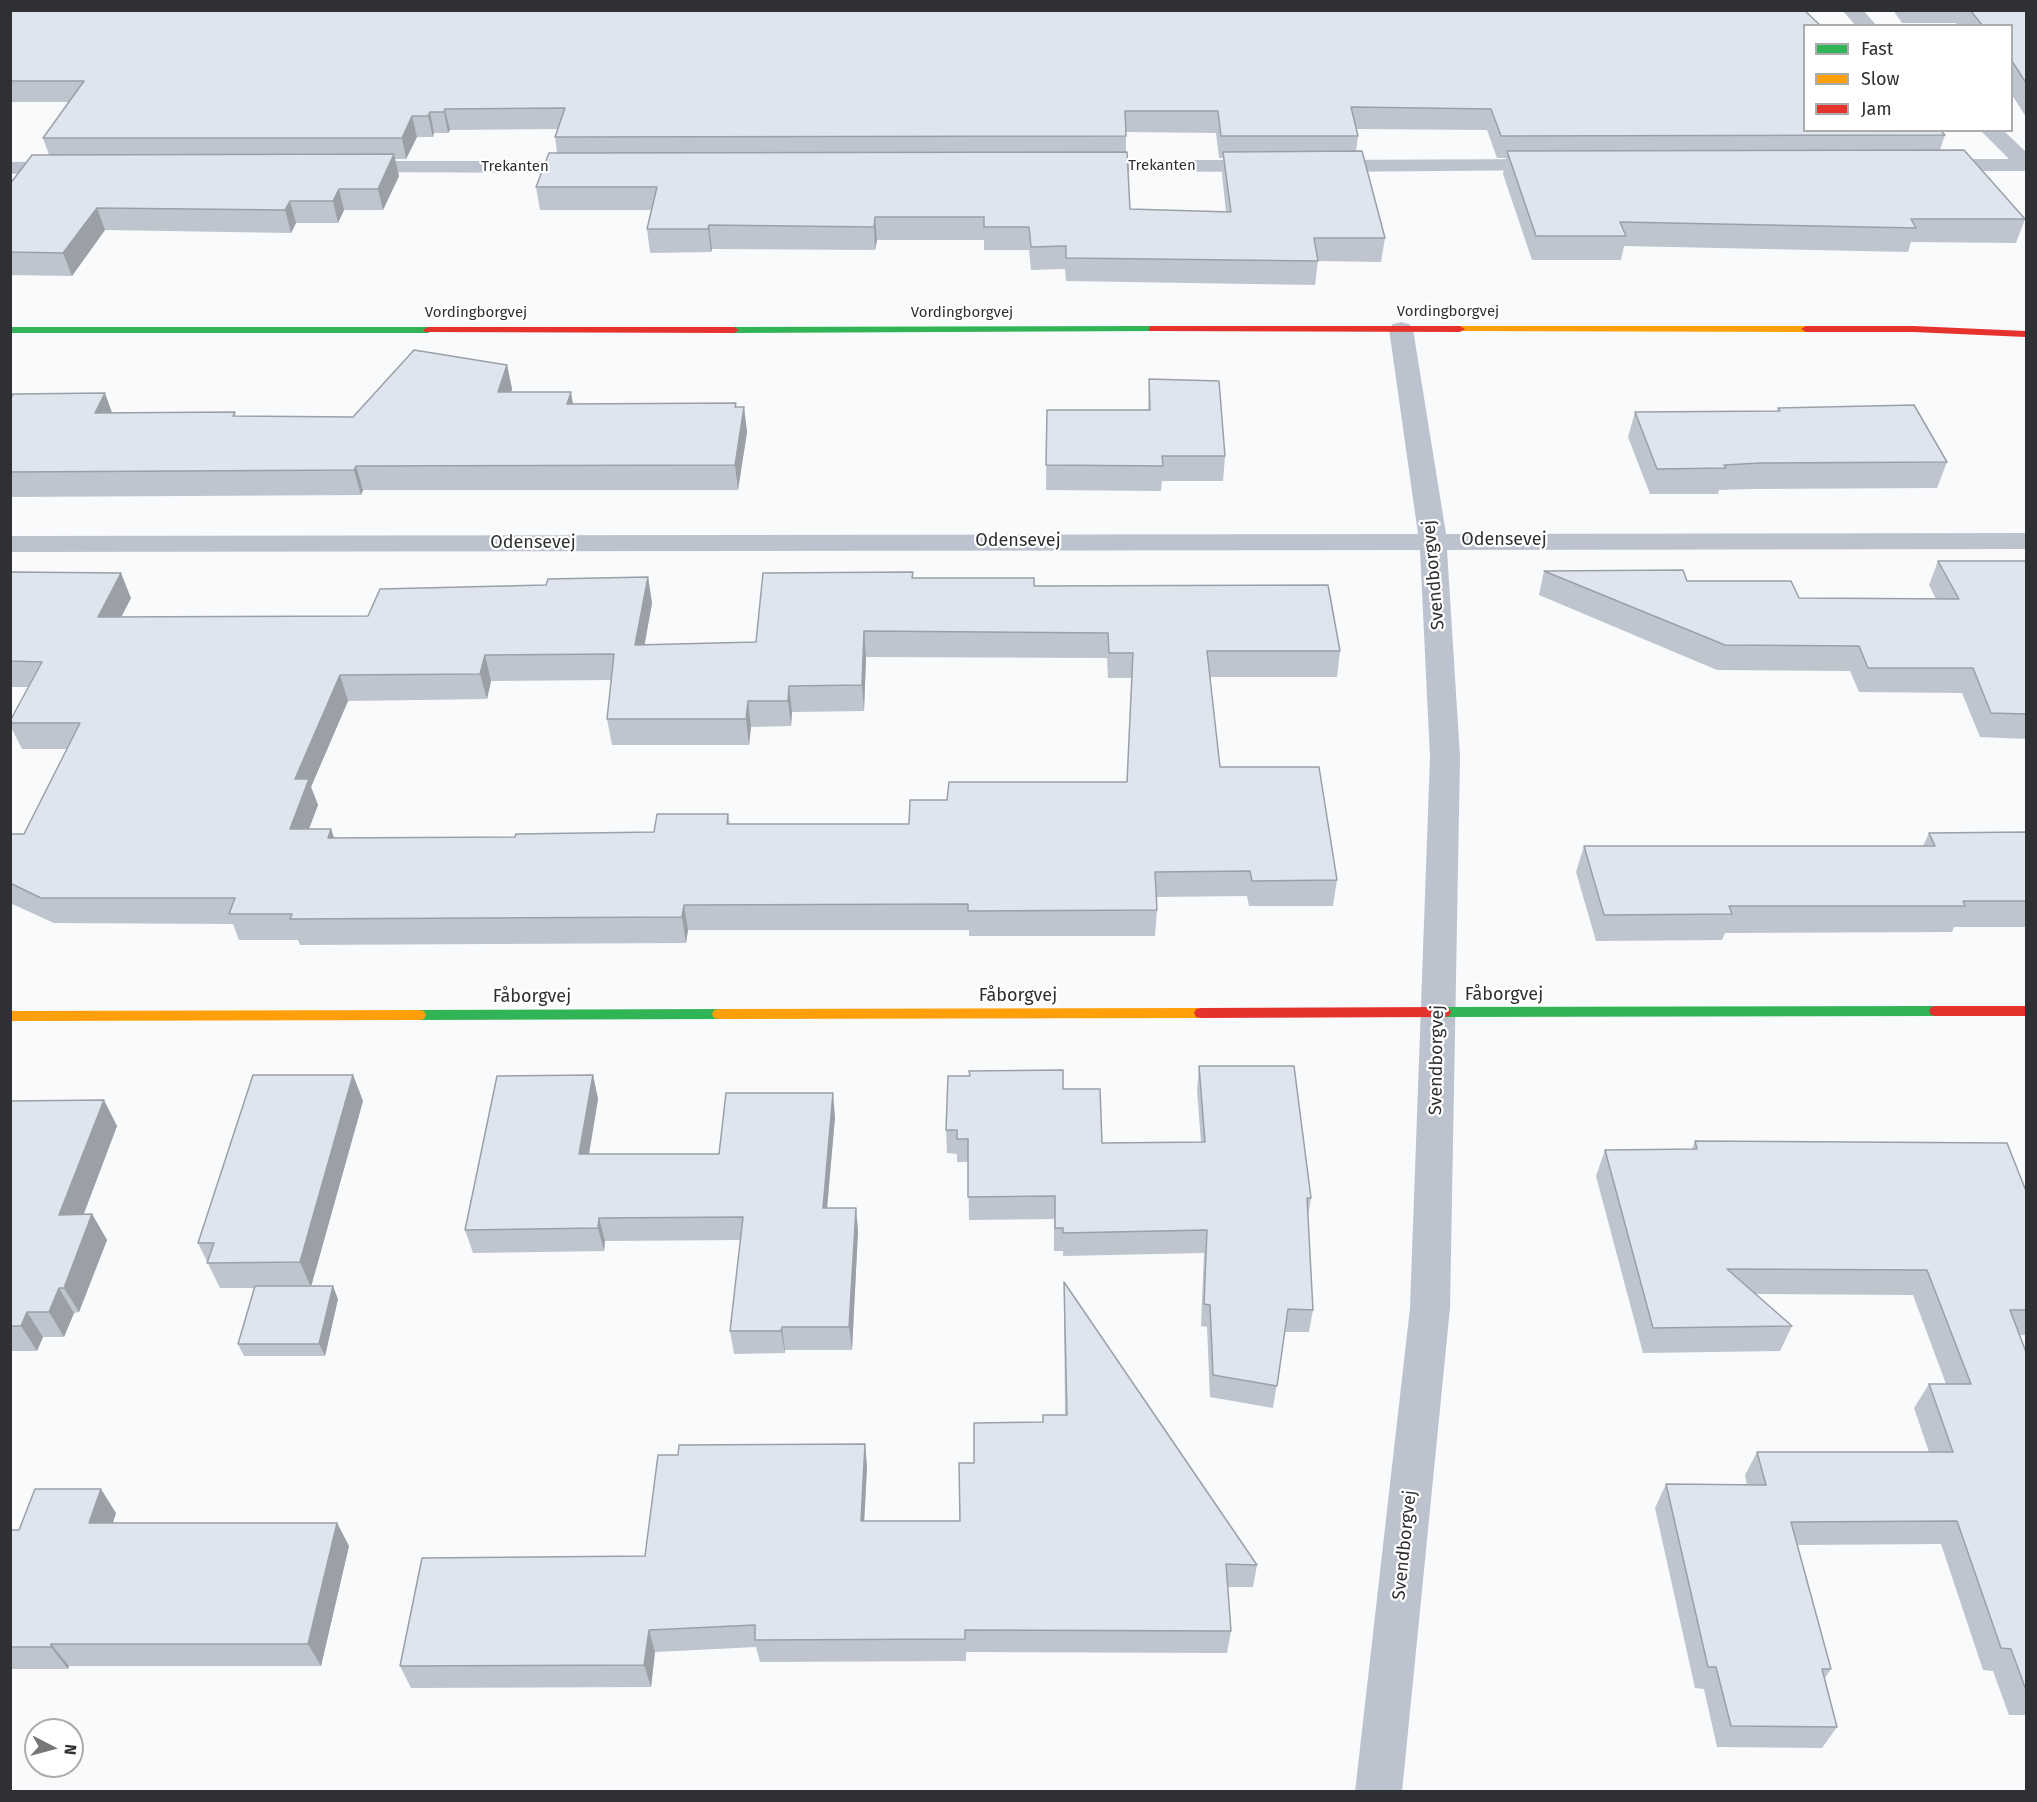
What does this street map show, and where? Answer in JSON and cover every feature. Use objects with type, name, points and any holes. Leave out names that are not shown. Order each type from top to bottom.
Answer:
[{"type":"main road","name":"Vordingborgvej","points":[[1913,329],[2026,322]]},
{"type":"main road","name":"Vordingborgvej","points":[[10,330],[1913,329],[2026,334]]},
{"type":"main road","name":"Fåborgvej","points":[[10,1016],[2026,1011]]},
{"type":"street","points":[[1851,10],[1866,24]]},
{"type":"street","points":[[1991,132],[2026,164]]},
{"type":"street","points":[[1907,165],[2026,164]]},
{"type":"street","name":"Trekanten","points":[[1060,166],[1573,165]]},
{"type":"street","points":[[10,168],[82,167]]},
{"type":"street","name":"Trekanten","points":[[333,167],[607,167]]},
{"type":"street","name":"Svendborgvej","points":[[1378,1791],[1430,1308],[1445,757],[1433,540],[1401,329]]},
{"type":"street","name":"Odensevej","points":[[10,544],[1433,540],[2026,541]]},
{"type":"building","points":[[10,10],[1804,10],[1819,24],[1803,24],[1803,132],[1942,132],[1945,135],[1501,136],[1491,109],[1351,107],[1358,136],[1221,136],[1218,111],[1125,111],[1126,136],[555,137],[565,108],[445,109],[444,112],[430,112],[428,116],[412,116],[402,138],[43,138],[84,81],[10,81]]},
{"type":"building","points":[[1970,10],[2026,10],[2026,83],[2013,63],[2013,24],[1981,24]]},
{"type":"building","points":[[1964,150],[2025,219],[1911,219],[1916,228],[1620,222],[1626,236],[1536,236],[1507,151]]},
{"type":"building","points":[[1362,151],[1385,238],[1314,238],[1318,261],[1066,258],[1066,246],[1031,247],[1029,227],[984,227],[984,217],[875,217],[874,227],[709,225],[708,229],[647,229],[657,187],[536,187],[549,153],[1127,152],[1130,209],[1231,212],[1223,152]]},
{"type":"building","points":[[394,154],[378,189],[339,189],[333,201],[290,201],[285,210],[97,208],[63,253],[10,252],[10,184],[32,155]]},
{"type":"building","points":[[414,350],[507,365],[498,392],[571,392],[567,404],[736,403],[735,407],[744,407],[735,465],[356,466],[354,470],[10,472],[10,399],[13,394],[105,393],[95,413],[235,412],[233,416],[353,417]]},
{"type":"building","points":[[1149,379],[1219,381],[1225,456],[1162,456],[1163,466],[1046,465],[1047,410],[1150,410]]},
{"type":"building","points":[[1914,405],[1947,462],[1760,463],[1724,465],[1726,468],[1657,469],[1635,412],[1780,411],[1778,408]]},
{"type":"building","points":[[1938,561],[2026,561],[2026,714],[1991,713],[1973,668],[1868,668],[1859,646],[1725,645],[1544,571],[1683,570],[1687,581],[1791,581],[1799,598],[1959,599]]},
{"type":"building","points":[[913,572],[912,578],[1034,578],[1034,586],[1328,585],[1340,651],[1207,651],[1220,767],[1319,767],[1337,880],[1252,881],[1250,871],[1155,872],[1157,910],[968,911],[968,904],[684,905],[682,917],[290,919],[292,914],[229,914],[235,898],[41,898],[10,883],[10,834],[24,834],[80,723],[10,723],[42,662],[10,661],[10,573],[121,573],[98,617],[368,616],[380,589],[546,585],[548,579],[648,577],[635,645],[756,642],[763,573]],"holes":[[[864,631],[1108,633],[1109,653],[1133,653],[1127,782],[949,782],[947,800],[910,800],[909,824],[727,824],[728,814],[657,814],[654,832],[516,834],[515,837],[328,838],[331,829],[290,829],[309,779],[295,779],[340,675],[480,674],[485,655],[614,654],[607,719],[746,719],[748,701],[788,701],[789,686],[862,685]]]},
{"type":"building","points":[[2026,832],[2026,901],[1963,901],[1965,906],[1729,906],[1732,914],[1604,915],[1584,846],[1935,846],[1929,833]]},
{"type":"building","points":[[1199,1066],[1294,1066],[1311,1198],[1307,1198],[1313,1310],[1288,1309],[1277,1386],[1213,1375],[1210,1305],[1204,1304],[1207,1230],[1063,1233],[1063,1228],[1055,1228],[1055,1196],[968,1197],[968,1139],[957,1139],[957,1130],[946,1130],[948,1076],[970,1076],[969,1071],[1063,1070],[1063,1089],[1100,1089],[1102,1143],[1205,1142]]},
{"type":"building","points":[[253,1075],[353,1075],[300,1262],[207,1263],[214,1243],[198,1243]]},
{"type":"building","points":[[593,1075],[579,1154],[719,1154],[726,1093],[833,1093],[823,1208],[856,1208],[849,1327],[782,1327],[781,1331],[730,1331],[743,1217],[599,1218],[598,1228],[465,1230],[497,1076]]},
{"type":"building","points":[[104,1100],[59,1215],[92,1214],[64,1288],[59,1288],[49,1312],[27,1312],[21,1326],[10,1326],[10,1101]]},
{"type":"building","points":[[1695,1141],[2007,1143],[2026,1191],[2026,1310],[2010,1310],[2026,1352],[2026,1690],[2011,1649],[2001,1648],[1957,1521],[1791,1522],[1831,1669],[1822,1669],[1837,1727],[1731,1726],[1716,1667],[1708,1667],[1666,1484],[1766,1485],[1757,1452],[1953,1452],[1929,1384],[1971,1384],[1927,1270],[1727,1269],[1792,1326],[1653,1328],[1605,1150],[1697,1149]]},
{"type":"building","points":[[1064,1282],[1257,1565],[1226,1564],[1231,1631],[965,1630],[965,1639],[755,1640],[755,1625],[649,1630],[644,1665],[400,1666],[422,1558],[645,1556],[658,1455],[678,1455],[679,1445],[865,1444],[861,1521],[960,1521],[959,1463],[974,1463],[974,1423],[1043,1422],[1043,1415],[1067,1415]]},
{"type":"building","points":[[255,1286],[333,1286],[319,1344],[238,1344]]},
{"type":"building","points":[[35,1489],[101,1489],[89,1523],[337,1523],[308,1644],[51,1644],[51,1647],[10,1647],[10,1530],[19,1530]]},
{"type":"traffic: fast","points":[[734,330],[1152,329]]},
{"type":"traffic: fast","points":[[10,330],[428,330]]},
{"type":"traffic: fast","points":[[1444,1012],[1936,1011]]},
{"type":"traffic: fast","points":[[419,1015],[719,1014]]},
{"type":"traffic: slow","points":[[1460,329],[1806,329]]},
{"type":"traffic: slow","points":[[719,1014],[1201,1013]]},
{"type":"traffic: slow","points":[[10,1016],[419,1015]]},
{"type":"traffic: jam","points":[[1152,329],[1460,329]]},
{"type":"traffic: jam","points":[[1806,329],[1913,329],[2026,334]]},
{"type":"traffic: jam","points":[[428,330],[734,330]]},
{"type":"traffic: jam","points":[[1936,1011],[2026,1011]]},
{"type":"traffic: jam","points":[[1201,1013],[1444,1012]]}]
